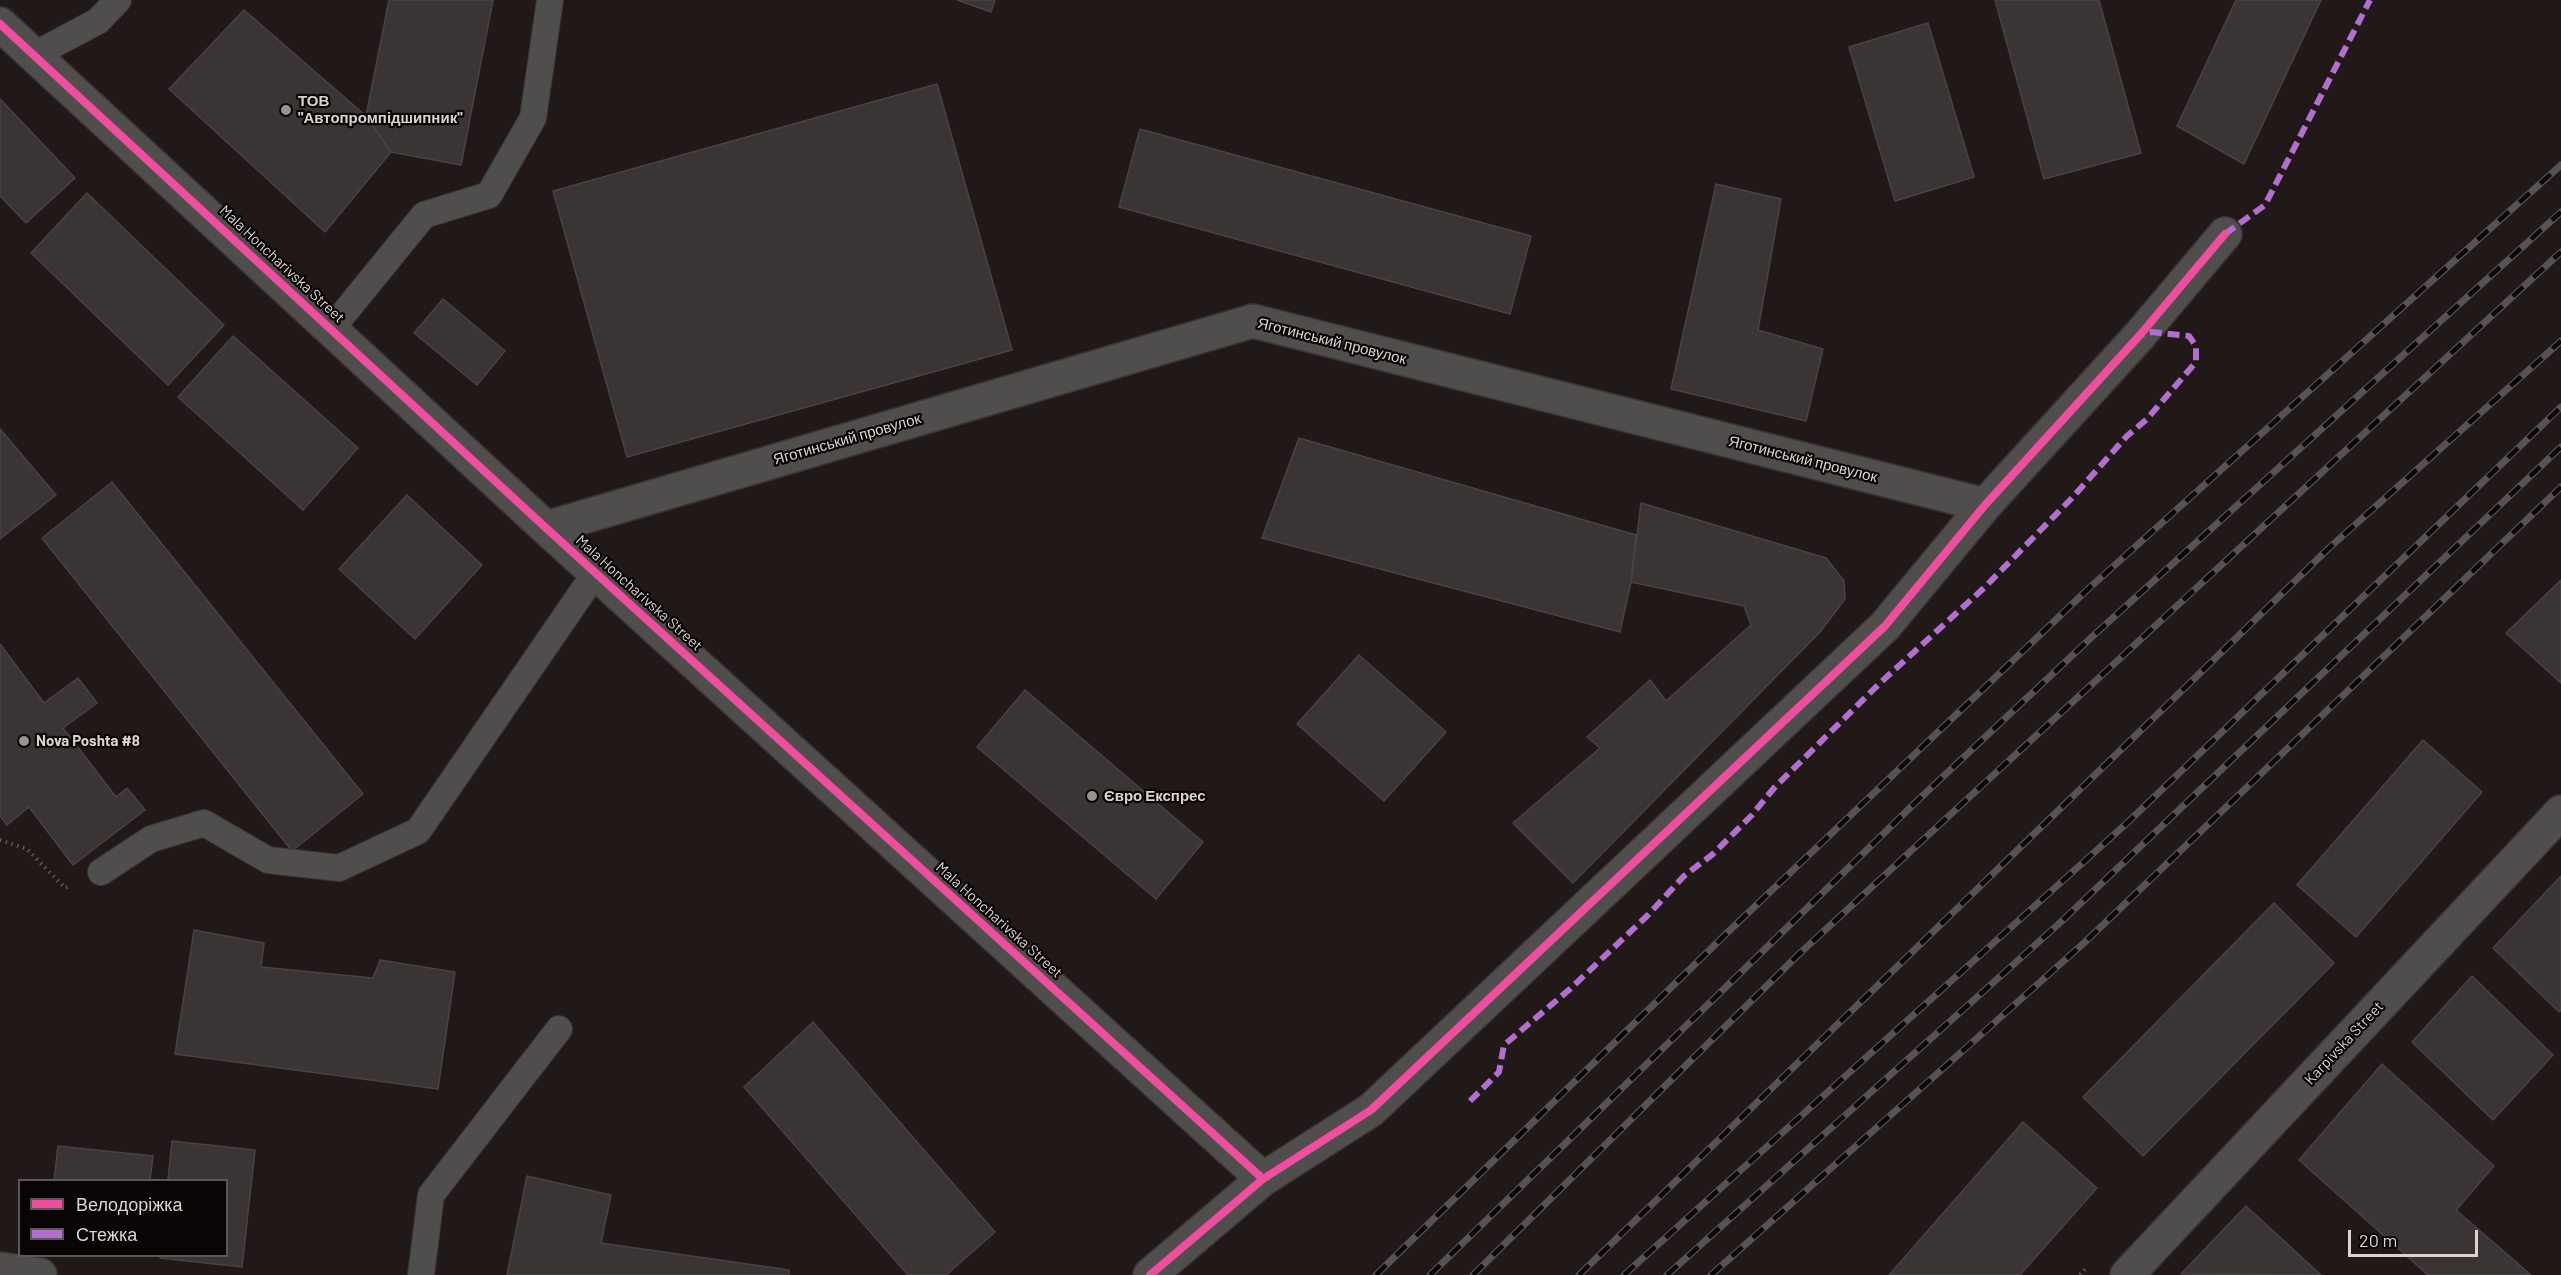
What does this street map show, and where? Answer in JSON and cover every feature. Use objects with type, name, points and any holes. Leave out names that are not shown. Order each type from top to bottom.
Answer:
[{"type":"street","name":"Mala Honcharivska Street","points":[[0,24],[332,328],[546,528],[1263,1179]]},
{"type":"street","points":[[1150,1275],[1263,1179],[1371,1110],[1885,626],[1985,505],[2140,335],[2225,234]]},
{"type":"street","name":"Яготинський провулок","points":[[546,528],[1254,321],[1985,505]]},
{"type":"street","name":"Karpivska Street","points":[[2127,1275],[2561,812]]},
{"type":"street","points":[[0,1269],[40,1275]]},
{"type":"lane","points":[[34,55],[98,21],[118,0]]},
{"type":"lane","points":[[332,328],[424,215],[489,195],[533,118],[550,0]]},
{"type":"lane","points":[[101,872],[151,839],[204,823],[268,860],[339,868],[418,831],[596,572]]},
{"type":"lane","points":[[421,1275],[431,1195],[559,1029]]},
{"type":"path","points":[[0,840],[27,849],[64,888],[101,872]]},
{"type":"building","points":[[389,0],[493,0],[461,165],[391,152],[366,116]]},
{"type":"building","points":[[957,0],[995,0],[991,12]]},
{"type":"building","points":[[1995,0],[2099,0],[2141,153],[2044,179]]},
{"type":"building","points":[[2236,0],[2321,0],[2244,164],[2177,126]]},
{"type":"building","points":[[244,10],[366,116],[391,152],[325,232],[169,89]]},
{"type":"building","points":[[1928,23],[1974,177],[1895,201],[1849,47]]},
{"type":"building","points":[[937,84],[1012,350],[627,457],[553,191]]},
{"type":"building","points":[[0,99],[75,178],[26,223],[0,196]]},
{"type":"building","points":[[1140,129],[1531,236],[1510,314],[1119,207]]},
{"type":"building","points":[[1716,184],[1781,199],[1758,330],[1823,349],[1806,421],[1671,389]]},
{"type":"building","points":[[87,193],[224,325],[168,385],[31,253]]},
{"type":"building","points":[[443,299],[505,351],[477,385],[414,333]]},
{"type":"building","points":[[233,336],[358,448],[303,510],[178,397]]},
{"type":"building","points":[[0,429],[56,495],[0,539]]},
{"type":"building","points":[[1299,438],[1636,535],[1631,582],[1620,632],[1262,538]]},
{"type":"building","points":[[112,482],[363,794],[292,851],[42,538]]},
{"type":"building","points":[[407,495],[482,565],[415,639],[339,569]]},
{"type":"building","points":[[1641,503],[1826,558],[1844,581],[1845,599],[1820,632],[1573,883],[1513,823],[1600,748],[1587,737],[1650,680],[1666,701],[1751,625],[1744,606],[1631,582]]},
{"type":"building","points":[[2561,580],[2561,683],[2506,633]]},
{"type":"building","points":[[0,644],[44,703],[78,678],[97,703],[63,728],[116,797],[127,788],[145,810],[73,865],[29,807],[7,825],[0,816]]},
{"type":"building","points":[[1359,655],[1446,732],[1384,801],[1297,724]]},
{"type":"building","points":[[1025,690],[1203,842],[1156,899],[977,747]]},
{"type":"building","points":[[2423,740],[2482,792],[2356,937],[2297,885]]},
{"type":"building","points":[[2561,876],[2561,1010],[2559,1012],[2493,948]]},
{"type":"building","points":[[2274,903],[2334,963],[2143,1156],[2083,1097]]},
{"type":"building","points":[[194,930],[264,943],[261,967],[373,978],[380,960],[455,972],[438,1089],[175,1054]]},
{"type":"building","points":[[2472,976],[2553,1055],[2493,1120],[2412,1042]]},
{"type":"building","points":[[813,1022],[995,1232],[946,1275],[908,1275],[744,1087]]},
{"type":"building","points":[[2382,1064],[2494,1166],[2456,1210],[2531,1275],[2428,1275],[2299,1160]]},
{"type":"building","points":[[2023,1122],[2097,1188],[2020,1275],[1889,1275]]},
{"type":"building","points":[[172,1141],[255,1150],[242,1267],[160,1258],[228,1257],[228,1179],[168,1179]]},
{"type":"building","points":[[58,1146],[153,1156],[150,1179],[54,1179]]},
{"type":"building","points":[[527,1176],[611,1195],[601,1243],[789,1270],[789,1275],[507,1275]]},
{"type":"building","points":[[2246,1206],[2321,1275],[2181,1274]]},
{"type":"railway","points":[[1376,1275],[1728,932],[2087,590],[2561,165]]},
{"type":"railway","points":[[1430,1275],[1917,801],[2094,635],[2561,212]]},
{"type":"railway","points":[[1473,1275],[1798,955],[2561,252]]},
{"type":"railway","points":[[1579,1275],[2329,548],[2561,341]]},
{"type":"railway","points":[[1624,1275],[2127,823],[2561,407]]},
{"type":"railway","points":[[1667,1275],[2063,920],[2561,447]]},
{"type":"railway","points":[[1711,1275],[2085,942],[2561,487]]},
{"type":"marked path","points":[[2225,234],[2265,205],[2370,0]]},
{"type":"marked path","points":[[1470,1101],[1499,1072],[1504,1045],[1570,989],[1648,915],[1684,876],[1713,854],[1752,815],[1774,788],[1879,684],[1985,587],[2071,499],[2127,436],[2147,419],[2196,362],[2196,346],[2189,336],[2152,332],[2140,335]]},
{"type":"cycle path","points":[[0,24],[546,528],[1263,1179]]},
{"type":"cycle path","points":[[1150,1275],[1263,1179],[1371,1110],[1885,626],[1985,505],[2140,335],[2225,234]]},
{"type":"place","name":"ТОВ \"Автопромпідшипник\"","points":[[286,110]]},
{"type":"place","name":"Nova Poshta #8","points":[[24,741]]},
{"type":"place","name":"Євро Експрес","points":[[1092,796]]}]
